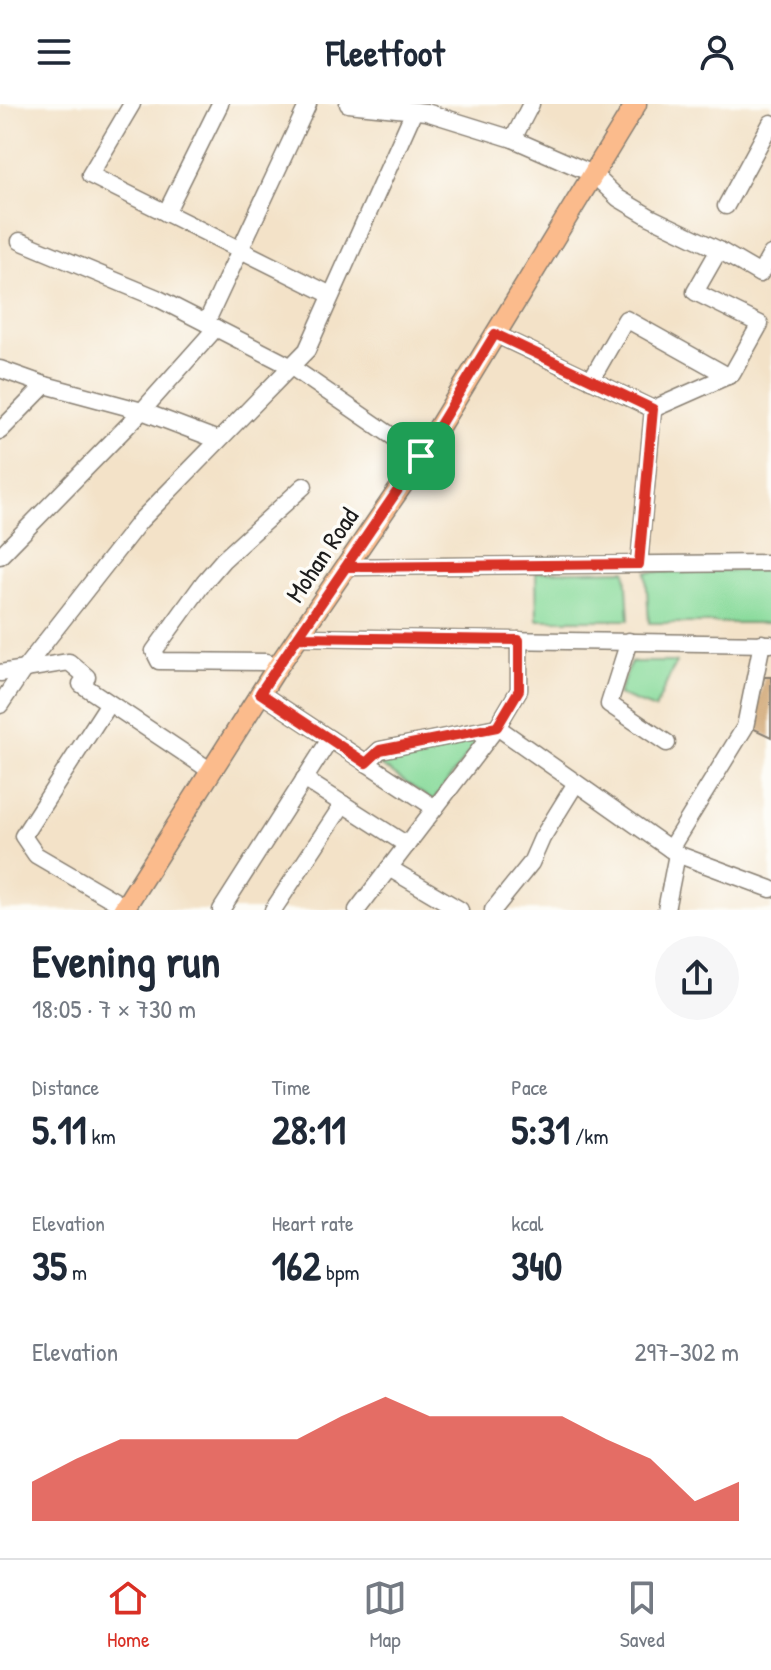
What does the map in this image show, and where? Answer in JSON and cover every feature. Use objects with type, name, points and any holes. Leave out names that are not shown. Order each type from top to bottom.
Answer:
[{"type":"main road","name":"Mohan Road","points":[[124,908],[260,693],[421,456],[636,104]]},
{"type":"street","points":[[132,104],[90,175],[331,295]]},
{"type":"street","points":[[166,213],[220,104]]},
{"type":"street","points":[[0,556],[142,411],[211,326],[240,250],[308,104]]},
{"type":"street","points":[[348,104],[422,109],[513,139],[593,174],[618,198],[760,274],[771,254]]},
{"type":"street","points":[[513,139],[531,104]]},
{"type":"street","points":[[0,705],[24,669],[140,521],[307,350],[422,109]]},
{"type":"street","points":[[726,206],[771,123]]},
{"type":"street","points":[[20,241],[157,298],[290,366],[421,456]]},
{"type":"street","points":[[495,334],[653,409],[732,374],[760,324],[695,292],[719,250]]},
{"type":"street","points":[[591,380],[626,319],[728,376]]},
{"type":"street","points":[[0,369],[45,385],[142,411],[218,440]]},
{"type":"street","points":[[0,431],[45,385]]},
{"type":"street","points":[[639,564],[653,409]]},
{"type":"street","points":[[276,669],[266,662],[159,661],[154,651],[223,560],[304,486]]},
{"type":"street","points":[[346,567],[771,563]]},
{"type":"street","points":[[298,637],[766,644],[745,727],[673,852],[666,910]]},
{"type":"street","points":[[357,910],[497,727],[519,690],[519,640]]},
{"type":"street","points":[[629,641],[609,704],[667,743]]},
{"type":"street","points":[[0,673],[69,662],[87,677],[81,684],[211,771]]},
{"type":"street","points":[[260,693],[435,808]]},
{"type":"street","points":[[109,703],[23,836],[36,855],[124,908]]},
{"type":"street","points":[[366,763],[380,750],[497,727],[673,852],[771,889]]},
{"type":"street","points":[[221,910],[330,739]]},
{"type":"street","points":[[304,779],[407,845]]},
{"type":"street","points":[[493,910],[531,863],[542,838],[576,783]]},
{"type":"street","points":[[273,910],[343,804]]},
{"type":"street","points":[[389,868],[460,910]]},
{"type":"green space","points":[[626,570],[629,620],[537,620],[536,572]]},
{"type":"green space","points":[[771,570],[771,623],[649,623],[646,572]]},
{"type":"green space","points":[[631,662],[676,662],[655,709],[618,695]]},
{"type":"green space","points":[[482,735],[433,801],[376,762],[381,755]]},
{"type":"building","points":[[764,677],[771,677],[771,737],[752,728]]},
{"type":"route","points":[[495,334],[653,409],[639,564],[346,567],[298,637],[519,640],[519,690],[497,727],[380,750],[366,763],[260,693],[276,669],[415,466],[421,456],[495,334]]}]
